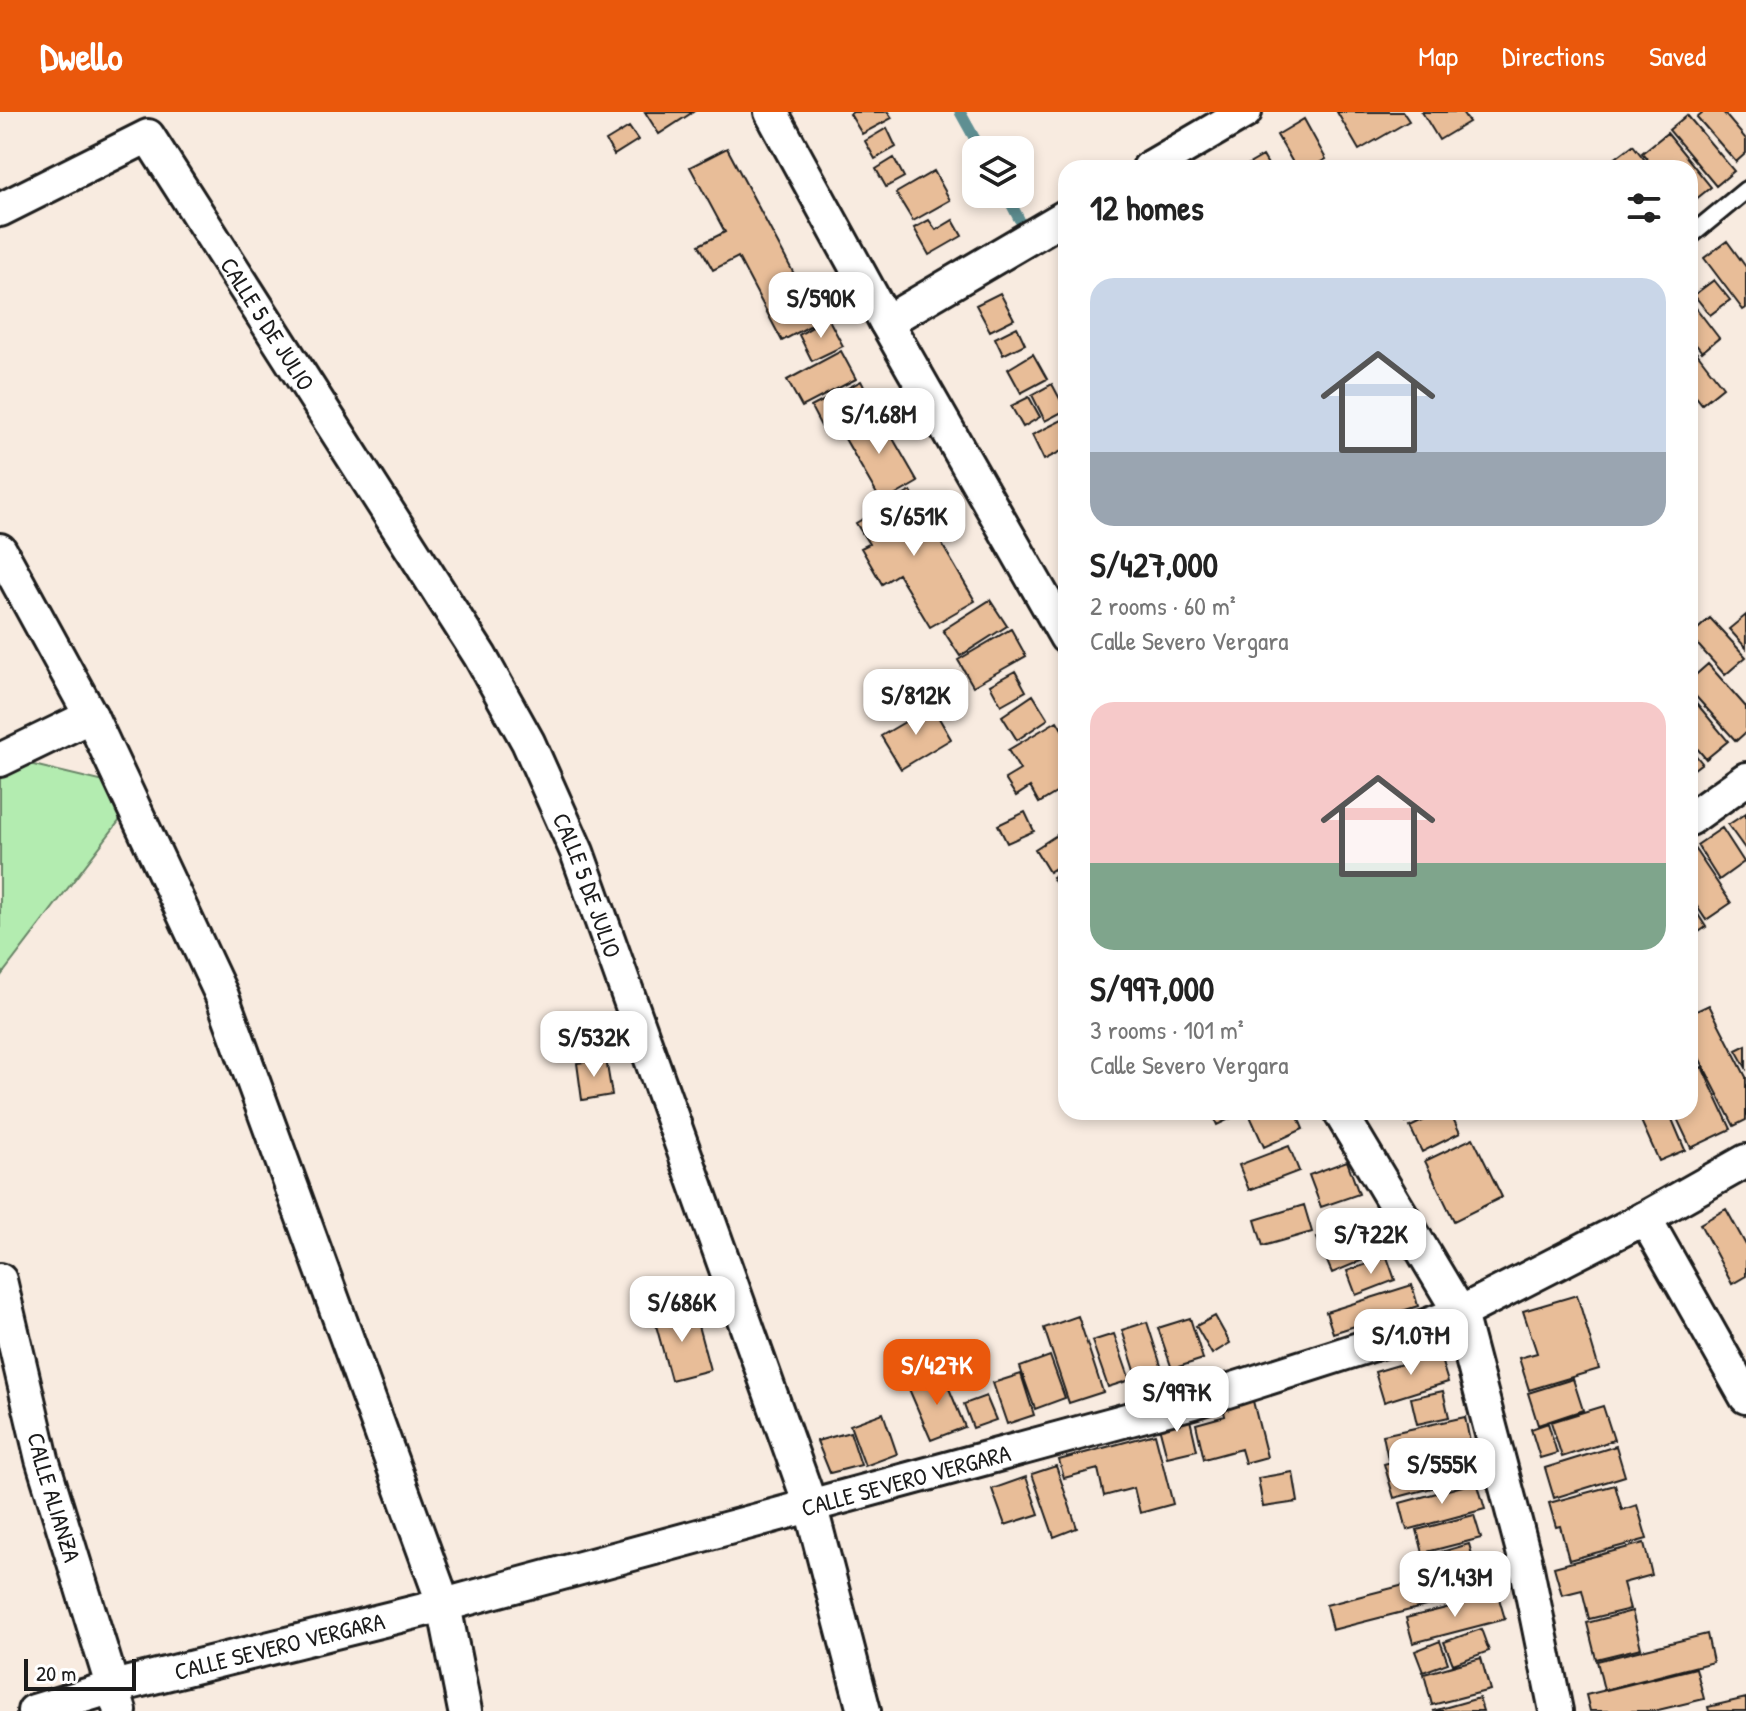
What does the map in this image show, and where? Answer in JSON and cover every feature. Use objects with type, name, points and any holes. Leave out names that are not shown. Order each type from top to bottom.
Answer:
[{"type":"street","points":[[771,112],[886,322],[1058,623]]},
{"type":"street","points":[[1163,160],[1245,112]]},
{"type":"street","name":"CALLE 5 DE JULIO","points":[[0,210],[148,136],[480,656],[528,742],[577,852],[810,1504],[864,1711]]},
{"type":"street","points":[[886,322],[1058,221]]},
{"type":"street","points":[[0,550],[91,716],[222,996],[444,1605],[465,1711]]},
{"type":"street","points":[[0,760],[91,716]]},
{"type":"street","points":[[1698,813],[1746,779]]},
{"type":"street","points":[[1345,1120],[1460,1313],[1525,1559],[1556,1711]]},
{"type":"street","name":"CALLE SEVERO VERGARA","points":[[34,1711],[117,1699],[444,1605],[1193,1402],[1387,1340],[1460,1313],[1645,1218],[1746,1161]]},
{"type":"street","points":[[1645,1218],[1746,1397]]},
{"type":"street","name":"CALLE ALIANZA","points":[[0,1280],[42,1459],[117,1699]]},
{"type":"lane","points":[[1698,229],[1746,190]]},
{"type":"green space","points":[[0,757],[142,791],[0,977]]},
{"type":"building","points":[[645,112],[693,112],[659,134]]},
{"type":"building","points":[[888,112],[892,118],[862,134],[850,114]]},
{"type":"building","points":[[1337,112],[1403,112],[1409,121],[1359,150]]},
{"type":"building","points":[[1422,112],[1462,112],[1469,122],[1439,140]]},
{"type":"building","points":[[1703,112],[1723,112],[1746,139],[1746,153],[1736,162],[1697,117]]},
{"type":"building","points":[[1687,115],[1734,171],[1716,186],[1698,165],[1698,160],[1694,160],[1669,130]]},
{"type":"building","points":[[1304,119],[1326,159],[1291,160],[1277,135]]},
{"type":"building","points":[[629,127],[638,140],[614,155],[606,141]]},
{"type":"building","points":[[887,128],[896,147],[875,159],[865,141]]},
{"type":"building","points":[[1667,133],[1689,160],[1648,160],[1642,153]]},
{"type":"building","points":[[1633,145],[1645,160],[1613,160]]},
{"type":"building","points":[[727,148],[819,321],[782,341],[738,257],[713,270],[699,245],[725,232],[690,167]]},
{"type":"building","points":[[894,158],[904,177],[886,187],[876,169]]},
{"type":"building","points":[[934,171],[950,200],[913,221],[896,193]]},
{"type":"building","points":[[1698,171],[1711,187],[1698,198]]},
{"type":"building","points":[[929,220],[936,230],[953,220],[962,236],[929,255],[914,228]]},
{"type":"building","points":[[1727,241],[1746,267],[1746,308],[1743,310],[1704,258]]},
{"type":"building","points":[[1714,280],[1730,300],[1710,315],[1698,300],[1698,292]]},
{"type":"building","points":[[1000,293],[1014,319],[990,331],[976,305]]},
{"type":"building","points":[[1698,310],[1719,338],[1702,352],[1698,347]]},
{"type":"building","points":[[828,318],[843,346],[812,361],[799,335]]},
{"type":"building","points":[[1017,327],[1025,344],[1003,355],[995,338]]},
{"type":"building","points":[[841,351],[856,379],[802,407],[787,380]]},
{"type":"building","points":[[1033,354],[1047,379],[1021,393],[1008,369]]},
{"type":"building","points":[[1698,354],[1723,387],[1702,404],[1698,399]]},
{"type":"building","points":[[861,381],[874,406],[824,432],[811,407]]},
{"type":"building","points":[[1052,384],[1058,395],[1058,414],[1045,421],[1032,395]]},
{"type":"building","points":[[1029,397],[1040,417],[1023,427],[1011,406]]},
{"type":"building","points":[[876,409],[918,482],[882,503],[840,430]]},
{"type":"building","points":[[1058,422],[1058,453],[1044,460],[1032,435]]},
{"type":"building","points":[[911,491],[975,601],[930,627],[898,574],[882,584],[861,548],[869,544],[856,523]]},
{"type":"building","points":[[990,600],[1007,626],[960,656],[943,630]]},
{"type":"building","points":[[1746,615],[1746,648],[1729,629]]},
{"type":"building","points":[[1710,618],[1746,657],[1725,675],[1698,645],[1698,629]]},
{"type":"building","points":[[1011,629],[1026,656],[973,686],[958,660]]},
{"type":"building","points":[[1708,664],[1746,707],[1746,732],[1736,741],[1698,699],[1698,673]]},
{"type":"building","points":[[1015,671],[1026,691],[1001,705],[990,685]]},
{"type":"building","points":[[1033,695],[1048,719],[1017,740],[1002,716]]},
{"type":"building","points":[[1698,705],[1728,741],[1706,759],[1698,750]]},
{"type":"building","points":[[932,706],[951,739],[901,769],[881,736]]},
{"type":"building","points":[[1057,721],[1058,792],[1039,803],[1030,787],[1016,796],[1005,779],[1020,770],[1008,750]]},
{"type":"building","points":[[1025,812],[1034,831],[1007,843],[998,825]]},
{"type":"building","points":[[1746,813],[1746,850],[1728,825]]},
{"type":"building","points":[[1722,828],[1744,862],[1719,880],[1698,844]]},
{"type":"building","points":[[1058,834],[1058,866],[1049,872],[1035,849]]},
{"type":"building","points":[[1698,854],[1731,903],[1706,920],[1698,908]]},
{"type":"building","points":[[1058,873],[1058,887],[1052,877]]},
{"type":"building","points":[[1698,914],[1706,927],[1698,932]]},
{"type":"building","points":[[1709,1005],[1746,1077],[1746,1120],[1734,1126],[1698,1056],[1698,1010]]},
{"type":"building","points":[[1746,1045],[1746,1068],[1736,1050]]},
{"type":"building","points":[[606,1059],[612,1095],[582,1100],[577,1063]]},
{"type":"building","points":[[1702,1067],[1731,1129],[1691,1148],[1678,1120],[1698,1120],[1698,1069]]},
{"type":"building","points":[[1252,1120],[1299,1120],[1303,1129],[1264,1147]]},
{"type":"building","points":[[1424,1120],[1454,1120],[1460,1133],[1422,1152],[1410,1127]]},
{"type":"building","points":[[1641,1120],[1672,1120],[1685,1150],[1659,1161]]},
{"type":"building","points":[[1473,1138],[1502,1197],[1454,1221],[1425,1161]]},
{"type":"building","points":[[1289,1146],[1299,1171],[1249,1190],[1239,1165]]},
{"type":"building","points":[[1347,1161],[1359,1194],[1321,1207],[1309,1175]]},
{"type":"building","points":[[1304,1205],[1312,1232],[1263,1246],[1255,1220]]},
{"type":"building","points":[[1726,1209],[1746,1245],[1746,1276],[1732,1284],[1700,1224]]},
{"type":"building","points":[[1375,1214],[1389,1249],[1332,1273],[1317,1238]]},
{"type":"building","points":[[1387,1257],[1395,1280],[1356,1295],[1347,1271]]},
{"type":"building","points":[[1412,1285],[1418,1306],[1333,1333],[1326,1312]]},
{"type":"building","points":[[1577,1295],[1599,1369],[1529,1390],[1519,1358],[1537,1353],[1523,1311]]},
{"type":"building","points":[[693,1307],[710,1370],[671,1380],[654,1318]]},
{"type":"building","points":[[1078,1316],[1103,1392],[1069,1403],[1044,1328]]},
{"type":"building","points":[[1215,1316],[1230,1343],[1212,1354],[1196,1326]]},
{"type":"building","points":[[1190,1318],[1203,1359],[1172,1369],[1158,1328]]},
{"type":"building","points":[[1147,1322],[1163,1372],[1138,1380],[1122,1330]]},
{"type":"building","points":[[1114,1334],[1130,1380],[1108,1387],[1092,1341]]},
{"type":"building","points":[[1439,1353],[1448,1382],[1384,1402],[1375,1372]]},
{"type":"building","points":[[1050,1356],[1065,1398],[1035,1409],[1020,1367]]},
{"type":"building","points":[[943,1374],[965,1427],[931,1440],[909,1389]]},
{"type":"building","points":[[1021,1374],[1034,1415],[1007,1424],[993,1383]]},
{"type":"building","points":[[1573,1379],[1583,1410],[1538,1425],[1528,1393]]},
{"type":"building","points":[[1250,1389],[1267,1457],[1245,1463],[1241,1449],[1204,1459],[1196,1424],[1225,1416],[1221,1397]]},
{"type":"building","points":[[1443,1391],[1449,1417],[1417,1424],[1411,1398]]},
{"type":"building","points":[[986,1396],[996,1420],[973,1428],[964,1404]]},
{"type":"building","points":[[1603,1406],[1614,1440],[1562,1457],[1551,1422]]},
{"type":"building","points":[[1188,1411],[1197,1450],[1167,1457],[1157,1419]]},
{"type":"building","points":[[883,1413],[897,1454],[865,1466],[850,1425]]},
{"type":"building","points":[[1465,1417],[1470,1442],[1388,1459],[1383,1435]]},
{"type":"building","points":[[1548,1423],[1557,1453],[1540,1458],[1531,1429]]},
{"type":"building","points":[[850,1432],[861,1465],[830,1473],[817,1441]]},
{"type":"building","points":[[1155,1434],[1173,1504],[1140,1513],[1134,1488],[1104,1496],[1098,1469],[1064,1478],[1059,1460]]},
{"type":"building","points":[[1457,1444],[1466,1479],[1394,1498],[1384,1464]]},
{"type":"building","points":[[1616,1446],[1625,1476],[1554,1498],[1545,1468]]},
{"type":"building","points":[[1056,1466],[1077,1528],[1054,1537],[1032,1474]]},
{"type":"building","points":[[1293,1472],[1298,1502],[1263,1507],[1258,1478]]},
{"type":"building","points":[[1026,1477],[1039,1514],[1005,1525],[992,1489]]},
{"type":"building","points":[[1477,1482],[1485,1509],[1407,1530],[1400,1503]]},
{"type":"building","points":[[1615,1485],[1622,1510],[1637,1505],[1647,1539],[1569,1560],[1560,1526],[1556,1527],[1549,1503]]},
{"type":"building","points":[[1474,1515],[1481,1538],[1423,1553],[1417,1530]]},
{"type":"building","points":[[1644,1543],[1652,1575],[1623,1583],[1630,1609],[1589,1619],[1582,1590],[1562,1595],[1554,1567]]},
{"type":"building","points":[[1469,1544],[1475,1565],[1419,1580],[1414,1560]]},
{"type":"building","points":[[1490,1563],[1496,1588],[1332,1630],[1326,1605]]},
{"type":"building","points":[[1498,1595],[1505,1619],[1413,1643],[1406,1618]]},
{"type":"building","points":[[1632,1611],[1641,1648],[1596,1659],[1587,1623]]},
{"type":"building","points":[[1481,1629],[1489,1651],[1453,1664],[1444,1642]]},
{"type":"building","points":[[1707,1634],[1713,1662],[1604,1690],[1597,1661]]},
{"type":"building","points":[[1440,1641],[1448,1663],[1423,1672],[1415,1651]]},
{"type":"building","points":[[1481,1658],[1490,1690],[1432,1705],[1424,1674]]},
{"type":"building","points":[[1696,1668],[1704,1699],[1654,1711],[1590,1711],[1586,1695]]},
{"type":"building","points":[[1479,1698],[1483,1711],[1433,1711]]},
{"type":"building","points":[[1746,1698],[1746,1711],[1709,1711],[1708,1707]]},
{"type":"waterway","points":[[960,112],[973,136]]},
{"type":"waterway","points":[[1013,208],[1019,219]]}]
